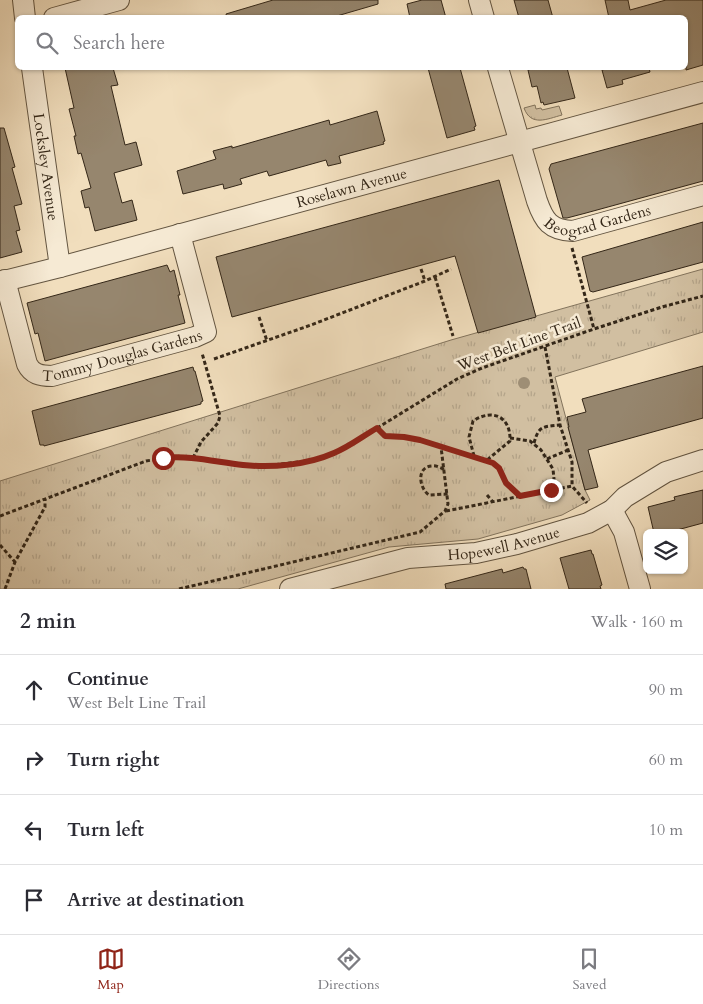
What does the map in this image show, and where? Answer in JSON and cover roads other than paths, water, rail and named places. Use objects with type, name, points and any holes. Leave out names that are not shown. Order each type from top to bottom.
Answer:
[{"type":"street","points":[[23,0],[25,15]]},
{"type":"street","points":[[65,15],[119,0]]},
{"type":"street","points":[[479,0],[483,15]]},
{"type":"street","name":"Locksley Avenue","points":[[32,70],[60,267]]},
{"type":"street","name":"Beograd Gardens","points":[[499,70],[537,201],[548,224],[573,231],[703,195]]},
{"type":"street","name":"Roselawn Avenue","points":[[2,281],[60,267],[703,92]]},
{"type":"street","name":"Tommy Douglas Gardens","points":[[2,281],[30,370],[43,376],[52,376],[186,340],[206,332],[180,234]]},
{"type":"street","name":"Hopewell Avenue","points":[[290,589],[408,558],[476,554],[517,544],[595,520],[612,510],[625,497],[666,472],[703,460]]},
{"type":"street","points":[[612,510],[624,532],[640,589]]}]
